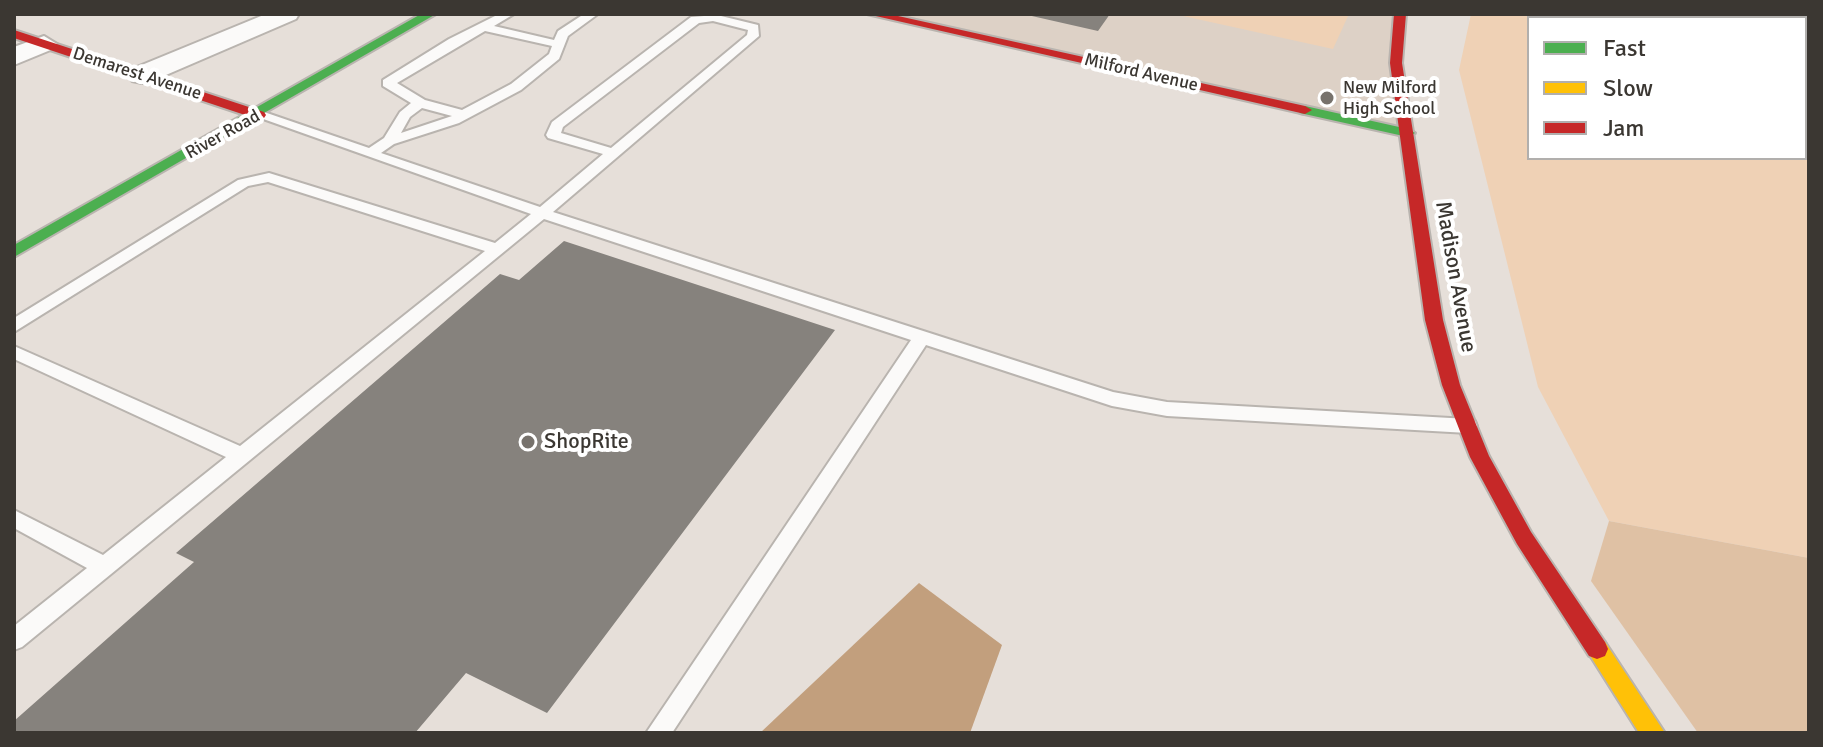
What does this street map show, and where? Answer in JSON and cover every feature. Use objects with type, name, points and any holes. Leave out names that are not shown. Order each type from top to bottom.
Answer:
[{"type":"street","points":[[142,75],[287,14]]},
{"type":"street","name":"River Road","points":[[14,252],[259,115],[430,14]]},
{"type":"street","name":"Milford Avenue","points":[[873,14],[1408,133]]},
{"type":"street","name":"Madison Avenue","points":[[1400,14],[1396,63],[1434,320],[1451,385],[1480,457],[1524,538],[1653,733]]},
{"type":"street","name":"Demarest Avenue","points":[[14,34],[259,115]]},
{"type":"street","points":[[14,57],[44,44]]},
{"type":"lane","points":[[465,115],[420,103],[388,83],[453,42],[508,14]]},
{"type":"lane","points":[[370,154],[389,141],[465,115],[516,87],[555,56],[562,34],[592,14]]},
{"type":"lane","points":[[14,640],[542,213],[753,36],[754,28],[713,17],[695,20],[557,125],[553,135],[613,153]]},
{"type":"lane","points":[[485,27],[557,44]]},
{"type":"lane","points":[[389,141],[405,115],[420,103]]},
{"type":"lane","points":[[259,115],[542,213],[1112,399],[1167,409],[1468,426]]},
{"type":"lane","points":[[14,326],[243,183],[269,177],[497,249]]},
{"type":"lane","points":[[658,733],[922,337]]},
{"type":"lane","points":[[14,352],[242,456]]},
{"type":"lane","points":[[14,518],[105,567]]},
{"type":"shaded area","name":"New Milford High School","points":[[873,14],[1400,14],[1408,133]]},
{"type":"shaded area","points":[[1174,14],[1349,14],[1333,49]]},
{"type":"shaded area","points":[[1471,14],[1809,14],[1809,558],[1609,521],[1538,387],[1459,70]]},
{"type":"shaded area","points":[[1609,521],[1809,558],[1809,733],[1698,733],[1591,581]]},
{"type":"shaded area","points":[[919,583],[1002,645],[970,733],[760,733]]},
{"type":"building","points":[[1023,14],[1110,14],[1098,31]]},
{"type":"building","name":"ShopRite","points":[[564,241],[835,330],[547,713],[466,673],[415,733],[14,733],[14,721],[194,562],[176,553],[500,274],[519,280]]},
{"type":"traffic: fast","points":[[14,252],[430,14]]},
{"type":"traffic: fast","points":[[1305,110],[1408,133]]},
{"type":"traffic: slow","points":[[1597,649],[1653,733]]},
{"type":"traffic: jam","points":[[873,14],[1305,110]]},
{"type":"traffic: jam","points":[[1400,14],[1396,63],[1434,320],[1451,385],[1480,457],[1524,538],[1597,649]]},
{"type":"traffic: jam","points":[[14,34],[259,115]]},
{"type":"place","name":"New Milford High School","points":[[1327,98]]},
{"type":"place","name":"ShopRite","points":[[528,442]]}]
